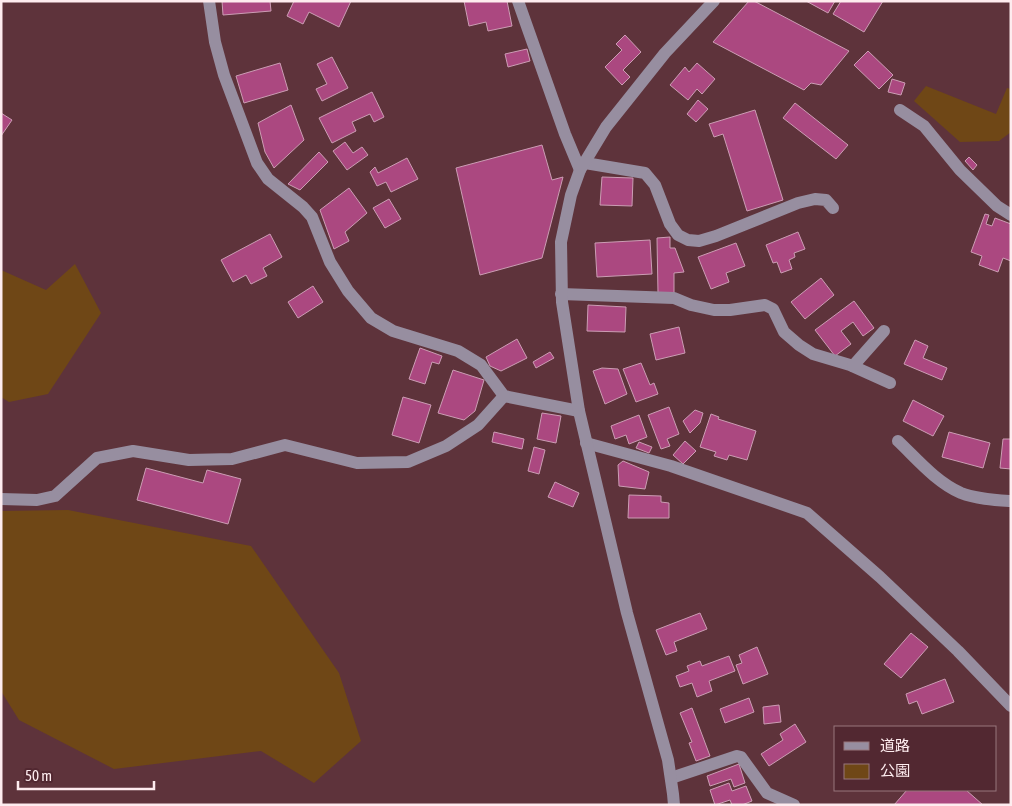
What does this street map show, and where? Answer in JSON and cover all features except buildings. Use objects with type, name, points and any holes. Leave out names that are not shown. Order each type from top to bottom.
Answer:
[{"type":"street","points":[[209,1],[215,42],[224,75],[257,163],[268,179],[303,207],[312,217],[330,262],[348,292],[371,318],[393,331],[458,352],[481,365],[504,396],[579,411]]},
{"type":"street","points":[[518,1],[565,134],[582,167]]},
{"type":"street","points":[[674,805],[665,751],[622,595],[579,411],[562,294],[561,242],[567,212],[582,167],[612,120],[666,53],[714,1]]},
{"type":"street","points":[[900,110],[924,126],[960,170],[996,206],[1011,215]]},
{"type":"street","points":[[582,167],[645,173],[655,185],[670,224],[678,235],[688,240],[699,241],[716,236],[798,202],[815,199],[826,200],[833,208]]},
{"type":"street","points":[[562,294],[674,298],[714,310],[730,310],[765,305],[773,309],[784,332],[799,346],[813,354],[853,366],[890,383]]},
{"type":"street","points":[[853,366],[884,331]]},
{"type":"street","points":[[1,499],[37,500],[55,496],[97,458],[133,451],[189,460],[232,459],[285,445],[357,463],[408,462],[446,446],[478,425],[504,396]]},
{"type":"street","points":[[898,441],[943,483],[961,493],[983,498],[1011,500]]},
{"type":"street","points":[[586,443],[671,466],[808,513],[951,644],[1011,706]]},
{"type":"street","points":[[671,778],[737,756],[741,757],[768,793],[794,805]]},
{"type":"green space","points":[[926,86],[996,114],[1007,88],[1011,89],[1011,132],[999,141],[960,142],[914,101]]},
{"type":"green space","points":[[75,264],[101,313],[48,394],[9,402],[1,397],[1,270],[46,290]]},
{"type":"green space","points":[[68,510],[251,546],[339,673],[361,741],[314,783],[261,751],[114,769],[19,720],[1,691],[1,511]]}]
